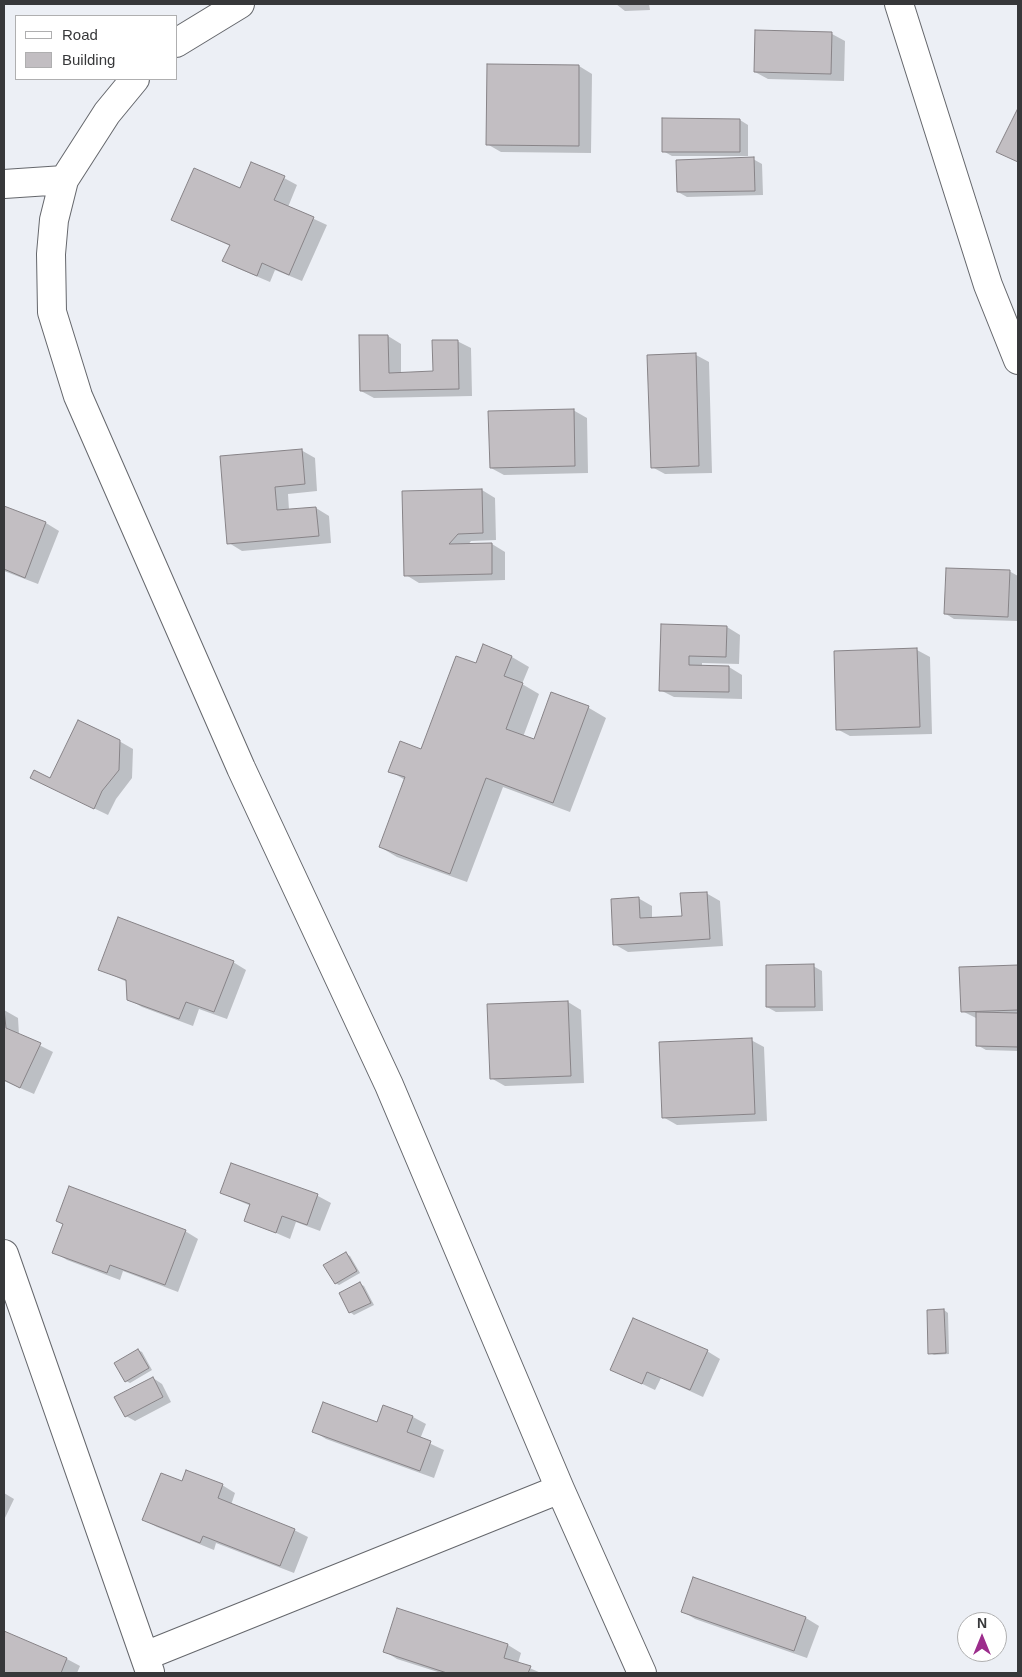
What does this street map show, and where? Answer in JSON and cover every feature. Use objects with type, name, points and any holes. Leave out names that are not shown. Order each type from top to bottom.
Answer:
[{"type":"lane","points":[[178,42],[240,4]]},
{"type":"lane","points":[[899,4],[988,285],[1018,360]]},
{"type":"lane","points":[[134,80],[107,113],[64,180],[54,220],[51,254],[52,312],[78,396],[241,768],[389,1084],[560,1489],[642,1673]]},
{"type":"lane","points":[[4,184],[64,180]]},
{"type":"lane","points":[[4,1254],[148,1665],[560,1489]]},
{"type":"building","points":[[755,30],[832,32],[831,74],[754,72]]},
{"type":"building","points":[[487,64],[579,65],[579,146],[486,145]]},
{"type":"building","points":[[1018,108],[1018,162],[996,152]]},
{"type":"building","points":[[662,118],[740,119],[740,152],[662,152]]},
{"type":"building","points":[[754,157],[755,191],[677,192],[676,160]]},
{"type":"building","points":[[251,162],[285,176],[274,200],[314,217],[289,275],[262,263],[257,276],[222,261],[230,245],[171,220],[194,168],[240,188]]},
{"type":"building","points":[[359,335],[388,335],[389,373],[433,371],[432,340],[458,340],[459,389],[360,391]]},
{"type":"building","points":[[696,353],[699,466],[651,468],[647,355]]},
{"type":"building","points":[[574,409],[575,466],[490,468],[488,411]]},
{"type":"building","points":[[302,449],[305,484],[275,487],[277,510],[316,507],[319,536],[227,544],[220,456]]},
{"type":"building","points":[[482,489],[483,533],[458,534],[449,544],[492,543],[492,574],[404,576],[402,491]]},
{"type":"building","points":[[4,506],[46,522],[25,578],[4,569]]},
{"type":"building","points":[[946,568],[1010,570],[1008,617],[944,614]]},
{"type":"building","points":[[661,624],[727,626],[726,657],[689,656],[689,665],[729,666],[729,692],[659,691]]},
{"type":"building","points":[[483,644],[512,656],[504,676],[523,683],[506,729],[534,739],[551,692],[589,706],[553,803],[486,778],[450,874],[379,847],[405,777],[388,772],[400,741],[421,749],[456,656],[476,663]]},
{"type":"building","points":[[917,648],[920,727],[836,730],[834,651]]},
{"type":"building","points":[[78,720],[120,740],[119,770],[102,791],[94,809],[30,778],[34,770],[50,778]]},
{"type":"building","points":[[707,892],[710,939],[613,945],[611,899],[639,897],[640,918],[682,916],[680,893]]},
{"type":"building","points":[[118,917],[234,961],[214,1012],[186,1002],[179,1019],[127,1000],[126,980],[98,970]]},
{"type":"building","points":[[814,964],[815,1007],[766,1007],[766,965]]},
{"type":"building","points":[[1018,965],[1018,1010],[961,1012],[959,967]]},
{"type":"building","points":[[568,1001],[571,1076],[490,1079],[487,1004]]},
{"type":"building","points":[[4,1009],[6,1028],[41,1043],[20,1088],[4,1080]]},
{"type":"building","points":[[976,1012],[1018,1013],[1018,1047],[976,1046]]},
{"type":"building","points":[[752,1038],[755,1114],[662,1118],[659,1042]]},
{"type":"building","points":[[231,1163],[318,1194],[307,1225],[282,1216],[276,1233],[244,1221],[250,1204],[220,1193]]},
{"type":"building","points":[[69,1186],[186,1230],[165,1285],[110,1265],[107,1273],[52,1253],[63,1224],[56,1221]]},
{"type":"building","points":[[346,1252],[357,1271],[335,1284],[323,1265]]},
{"type":"building","points":[[360,1282],[371,1303],[349,1313],[339,1293]]},
{"type":"building","points":[[944,1309],[946,1353],[928,1354],[927,1310]]},
{"type":"building","points":[[633,1318],[708,1350],[690,1390],[647,1372],[642,1384],[610,1370]]},
{"type":"building","points":[[138,1349],[149,1368],[125,1382],[114,1363]]},
{"type":"building","points":[[153,1377],[163,1397],[125,1417],[114,1397]]},
{"type":"building","points":[[323,1402],[377,1422],[383,1405],[413,1416],[407,1432],[431,1441],[420,1471],[312,1432]]},
{"type":"building","points":[[186,1470],[223,1484],[218,1498],[295,1529],[280,1566],[203,1536],[200,1543],[142,1520],[161,1473],[182,1481]]},
{"type":"building","points":[[693,1577],[806,1617],[794,1651],[681,1612]]},
{"type":"building","points":[[397,1608],[508,1644],[504,1658],[531,1666],[528,1673],[447,1673],[383,1652]]},
{"type":"building","points":[[4,1631],[67,1658],[61,1673],[4,1673]]}]
